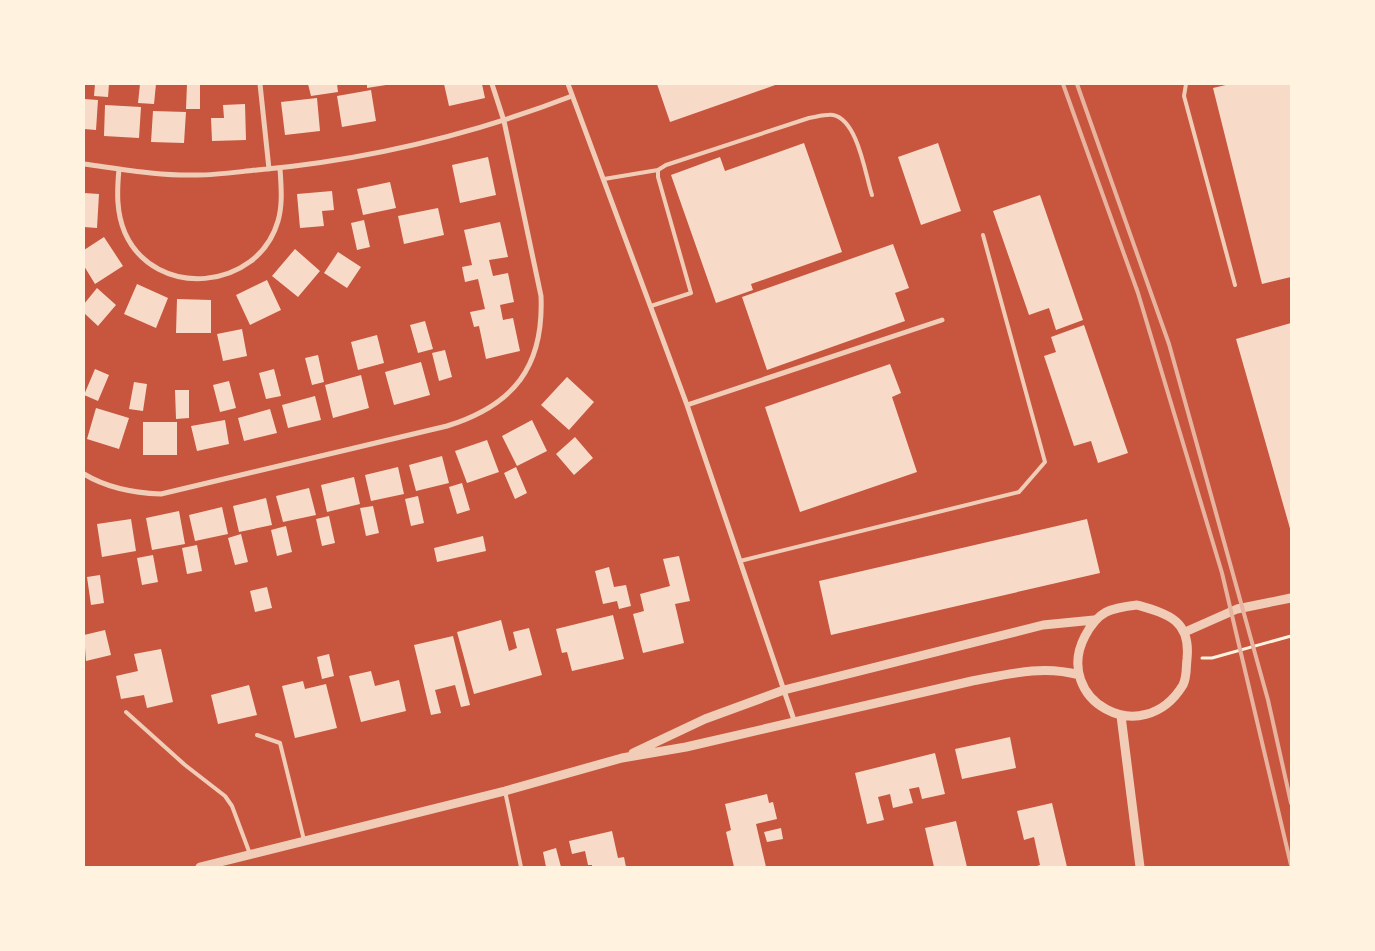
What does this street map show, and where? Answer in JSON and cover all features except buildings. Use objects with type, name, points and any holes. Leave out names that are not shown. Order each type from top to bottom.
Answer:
[{"type":"street","points":[[260,84],[268,169]]},
{"type":"street","points":[[84,474],[94,480],[118,488],[141,493],[161,494],[447,426],[478,415],[504,400],[527,370],[536,349],[542,313],[541,296],[504,121],[492,84]]},
{"type":"street","points":[[568,84],[687,405],[794,720]]},
{"type":"street","points":[[84,164],[119,169],[196,175],[280,168],[373,155],[504,121],[572,96]]},
{"type":"street","points":[[119,169],[118,210],[132,247],[164,273],[201,280],[222,277],[243,268],[262,251],[278,222],[281,203],[280,168]]},
{"type":"street","points":[[687,405],[942,320]]},
{"type":"street","points":[[1185,632],[1237,609],[1286,599]]},
{"type":"street","points":[[622,758],[705,719],[784,690],[1043,625],[1094,620],[1118,607],[1137,605],[1172,616],[1185,632],[1188,652],[1185,681],[1175,697],[1161,709],[1143,716],[1121,716],[1093,700],[1079,675],[1078,650],[1094,620]]},
{"type":"street","points":[[200,867],[505,791],[622,758],[686,747],[794,720],[1018,672],[1058,669],[1079,675]]},
{"type":"street","points":[[1121,716],[1140,867]]},
{"type":"lane","points":[[1186,84],[1184,96],[1235,285]]},
{"type":"lane","points":[[604,179],[658,170],[666,165],[809,118],[832,115],[845,122],[853,131],[872,196]]},
{"type":"lane","points":[[651,306],[691,293],[658,178],[658,170]]},
{"type":"lane","points":[[740,561],[1019,492],[1045,462],[984,235]]},
{"type":"lane","points":[[126,712],[186,765],[225,796],[232,806],[250,854]]},
{"type":"lane","points":[[257,735],[280,743],[304,842]]},
{"type":"lane","points":[[505,791],[520,867]]},
{"type":"path","points":[[1212,658],[1291,636]]},
{"type":"railway","points":[[1063,84],[1138,293],[1222,573],[1291,865]]},
{"type":"railway","points":[[1077,84],[1169,344],[1268,700],[1291,803]]}]
